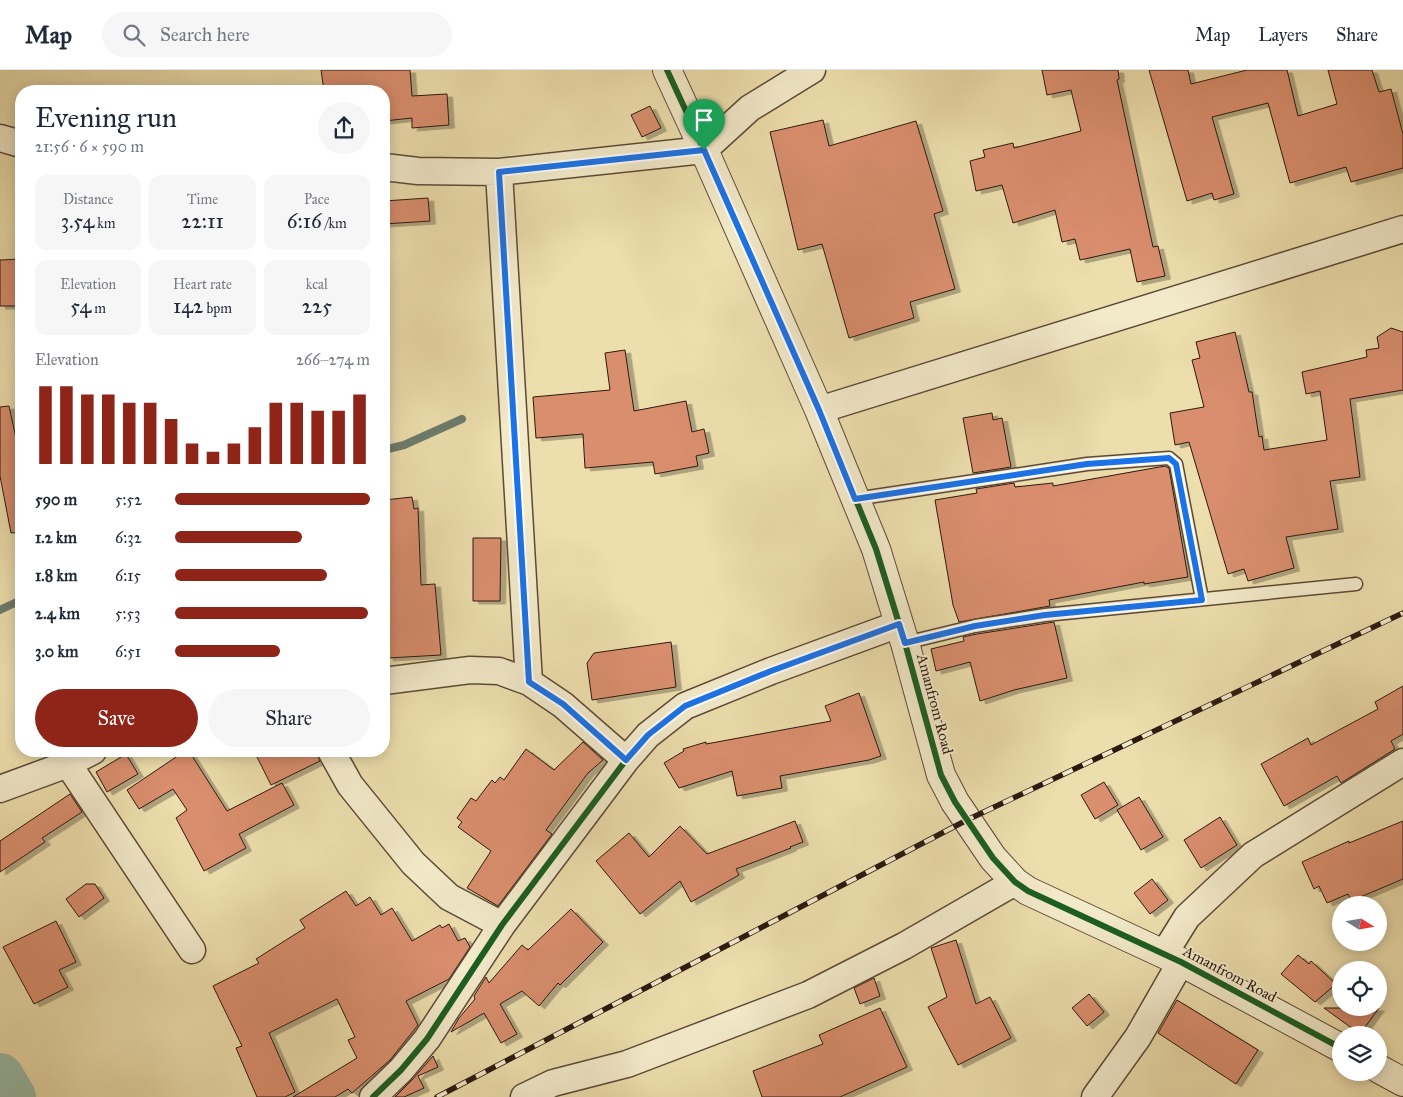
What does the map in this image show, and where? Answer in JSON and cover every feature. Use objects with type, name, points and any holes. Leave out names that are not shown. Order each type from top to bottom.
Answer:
[{"type":"street","name":"Amanfrom Road","points":[[667,70],[819,410],[876,548],[902,633],[941,775],[955,802],[993,858],[1015,882],[1028,891],[1173,958],[1332,1043]]},
{"type":"street","points":[[390,168],[418,171],[499,172],[704,150],[750,108],[812,70]]},
{"type":"street","points":[[0,138],[15,142]]},
{"type":"street","points":[[499,172],[529,682]]},
{"type":"street","points":[[819,410],[1403,229]]},
{"type":"street","points":[[373,1097],[401,1070],[427,1039],[502,925],[626,760],[648,735],[685,706],[771,671],[902,633]]},
{"type":"street","points":[[390,680],[470,670],[500,671],[529,682],[563,704],[626,760]]},
{"type":"street","points":[[0,789],[68,764],[81,757]]},
{"type":"street","points":[[335,757],[350,785],[413,863],[449,897],[502,925]]},
{"type":"street","points":[[1095,1097],[1138,1037],[1173,958],[1186,917],[1253,855],[1403,762]]},
{"type":"street","points":[[68,764],[192,950]]},
{"type":"street","points":[[524,1097],[553,1083],[627,1064],[808,994],[904,946],[1015,882]]},
{"type":"lane","points":[[855,499],[1087,464],[1169,458],[1176,464],[1202,600]]},
{"type":"lane","points":[[902,633],[975,626],[1045,615],[1356,584]]},
{"type":"building","points":[[321,70],[410,70],[412,96],[447,94],[449,125],[412,128],[412,118],[390,120],[390,85],[323,85]]},
{"type":"building","points":[[1042,70],[1118,70],[1119,79],[1117,80],[1153,247],[1158,246],[1165,276],[1137,282],[1130,249],[1080,260],[1075,239],[1062,242],[1055,210],[1013,223],[1002,185],[976,191],[970,161],[985,157],[983,150],[1013,143],[1014,148],[1081,131],[1071,90],[1047,95]]},
{"type":"building","points":[[1149,70],[1188,70],[1191,84],[1247,70],[1287,70],[1298,116],[1337,104],[1328,70],[1372,70],[1379,92],[1391,89],[1403,134],[1403,168],[1351,182],[1346,167],[1290,183],[1268,103],[1212,117],[1234,194],[1214,200],[1212,193],[1187,201]]},
{"type":"building","points":[[650,106],[661,128],[642,137],[631,115]]},
{"type":"building","points":[[823,120],[829,146],[916,121],[943,211],[934,214],[955,289],[910,302],[914,318],[849,338],[822,244],[798,250],[770,132]]},
{"type":"building","points":[[428,198],[430,221],[390,224],[390,201]]},
{"type":"building","points":[[15,259],[15,306],[0,306],[0,260]]},
{"type":"building","points":[[1391,328],[1403,332],[1403,390],[1350,399],[1360,477],[1330,481],[1338,529],[1286,537],[1294,568],[1248,581],[1244,569],[1228,574],[1189,442],[1175,445],[1170,413],[1204,407],[1192,360],[1200,358],[1196,342],[1235,332],[1249,392],[1252,392],[1259,437],[1262,436],[1264,450],[1327,440],[1320,391],[1306,394],[1302,372],[1367,357],[1366,350],[1379,348],[1377,337]]},
{"type":"building","points":[[625,350],[634,411],[686,401],[692,432],[704,429],[709,453],[696,456],[698,466],[655,474],[653,462],[585,468],[583,434],[536,438],[533,397],[610,390],[605,353]]},
{"type":"building","points":[[9,406],[15,434],[15,533],[11,533],[0,476],[0,407]]},
{"type":"building","points":[[992,413],[993,420],[1002,418],[1011,467],[973,473],[963,418]]},
{"type":"building","points":[[1165,466],[1169,468],[1188,577],[1144,584],[1144,582],[1049,600],[1050,606],[959,622],[953,605],[935,500],[977,493],[976,489],[1014,483],[1015,487],[1053,483],[1053,486]]},
{"type":"building","points":[[412,497],[414,509],[418,508],[421,585],[435,584],[441,655],[390,658],[390,499]]},
{"type":"building","points":[[473,538],[501,538],[500,601],[473,601]]},
{"type":"building","points":[[1054,622],[1067,678],[1014,690],[980,701],[970,662],[936,671],[931,649],[964,641],[963,637]]},
{"type":"building","points":[[671,642],[676,687],[592,700],[587,663],[594,653]]},
{"type":"building","points":[[1403,686],[1403,734],[1391,741],[1395,749],[1341,783],[1337,776],[1284,806],[1261,764],[1308,738],[1311,745],[1378,709],[1375,702]]},
{"type":"building","points":[[859,693],[881,756],[869,760],[780,776],[782,788],[737,796],[732,771],[679,788],[664,763],[684,751],[683,749],[706,742],[706,744],[831,721],[825,706]]},
{"type":"building","points":[[583,742],[603,760],[588,773],[546,830],[552,834],[498,906],[467,888],[491,851],[458,827],[462,822],[457,818],[471,798],[476,801],[492,780],[495,783],[500,777],[504,780],[526,749],[554,770]]},
{"type":"building","points":[[121,757],[128,757],[138,774],[107,792],[96,772]]},
{"type":"building","points":[[176,757],[193,757],[227,811],[282,783],[294,805],[239,834],[246,848],[204,871],[176,818],[187,810],[173,789],[139,809],[127,790]]},
{"type":"building","points":[[257,757],[318,757],[320,761],[271,785]]},
{"type":"building","points":[[1104,782],[1118,805],[1095,819],[1081,795]]},
{"type":"building","points":[[70,794],[82,812],[42,838],[45,842],[0,872],[0,841]]},
{"type":"building","points":[[1139,797],[1163,837],[1141,850],[1117,810]]},
{"type":"building","points":[[1220,817],[1237,845],[1201,868],[1184,840]]},
{"type":"building","points":[[795,821],[803,842],[736,869],[739,875],[691,902],[680,881],[640,914],[596,861],[629,833],[649,857],[680,826],[707,854]]},
{"type":"building","points":[[1403,821],[1403,879],[1363,896],[1349,896],[1348,894],[1332,896],[1332,901],[1327,903],[1319,886],[1314,889],[1302,862],[1349,841],[1349,843]]},
{"type":"building","points":[[1152,879],[1168,900],[1150,914],[1134,893]]},
{"type":"building","points":[[86,884],[95,884],[104,898],[79,917],[66,899]]},
{"type":"building","points":[[346,891],[356,906],[370,897],[381,915],[392,908],[412,941],[440,925],[442,928],[449,924],[458,941],[465,938],[470,947],[449,979],[406,1001],[418,1025],[390,1060],[352,1093],[348,1089],[335,1097],[293,1097],[357,1058],[348,1040],[355,1037],[337,999],[269,1033],[295,1092],[285,1097],[257,1097],[236,1048],[242,1046],[213,986],[259,963],[256,959],[305,928],[300,920]]},
{"type":"building","points":[[571,909],[603,942],[560,985],[558,983],[539,1006],[522,991],[500,1004],[517,1034],[501,1043],[484,1013],[451,1032],[459,1018],[475,999],[474,996],[486,977],[489,983],[522,945],[528,950]]},
{"type":"building","points":[[56,921],[76,962],[59,970],[68,987],[34,1004],[3,947]]},
{"type":"building","points":[[956,940],[976,1004],[990,997],[1011,1038],[958,1065],[928,1007],[947,997],[931,948]]},
{"type":"building","points":[[1298,955],[1309,964],[1311,961],[1332,980],[1332,987],[1315,1002],[1281,974]]},
{"type":"building","points":[[874,978],[880,996],[860,1004],[854,988]]},
{"type":"building","points":[[1089,994],[1104,1012],[1087,1026],[1072,1008]]},
{"type":"building","points":[[1177,1000],[1258,1050],[1236,1084],[1158,1033]]},
{"type":"building","points":[[880,1008],[907,1067],[840,1097],[762,1097],[753,1071],[823,1044],[819,1035]]},
{"type":"building","points":[[1324,1008],[1332,1008],[1332,1014]]},
{"type":"building","points":[[1335,1016],[1373,1016],[1366,1026],[1349,1026]]},
{"type":"building","points":[[433,1056],[438,1067],[418,1076],[424,1088],[404,1097],[395,1097],[412,1080]]},
{"type":"waterway","points":[[390,448],[404,445],[462,419]]},
{"type":"waterway","points":[[0,610],[15,603]]},
{"type":"waterway","points":[[0,1077],[12,1097]]},
{"type":"railway","points":[[437,1097],[967,820],[1403,613]]},
{"type":"cycle path","points":[[667,70],[819,410],[876,549],[905,643],[941,775],[955,802],[993,858],[1015,882],[1028,891],[1181,962],[1332,1043]]},
{"type":"cycle path","points":[[373,1097],[401,1070],[427,1039],[502,925],[626,760],[648,735],[685,706],[771,671],[899,624]]},
{"type":"route","points":[[704,150],[819,410],[855,499],[1087,464],[1169,458],[1176,464],[1202,600],[1045,615],[975,626],[905,643],[899,624],[771,671],[685,706],[648,735],[626,760],[563,704],[529,682],[499,172],[704,150]]}]
